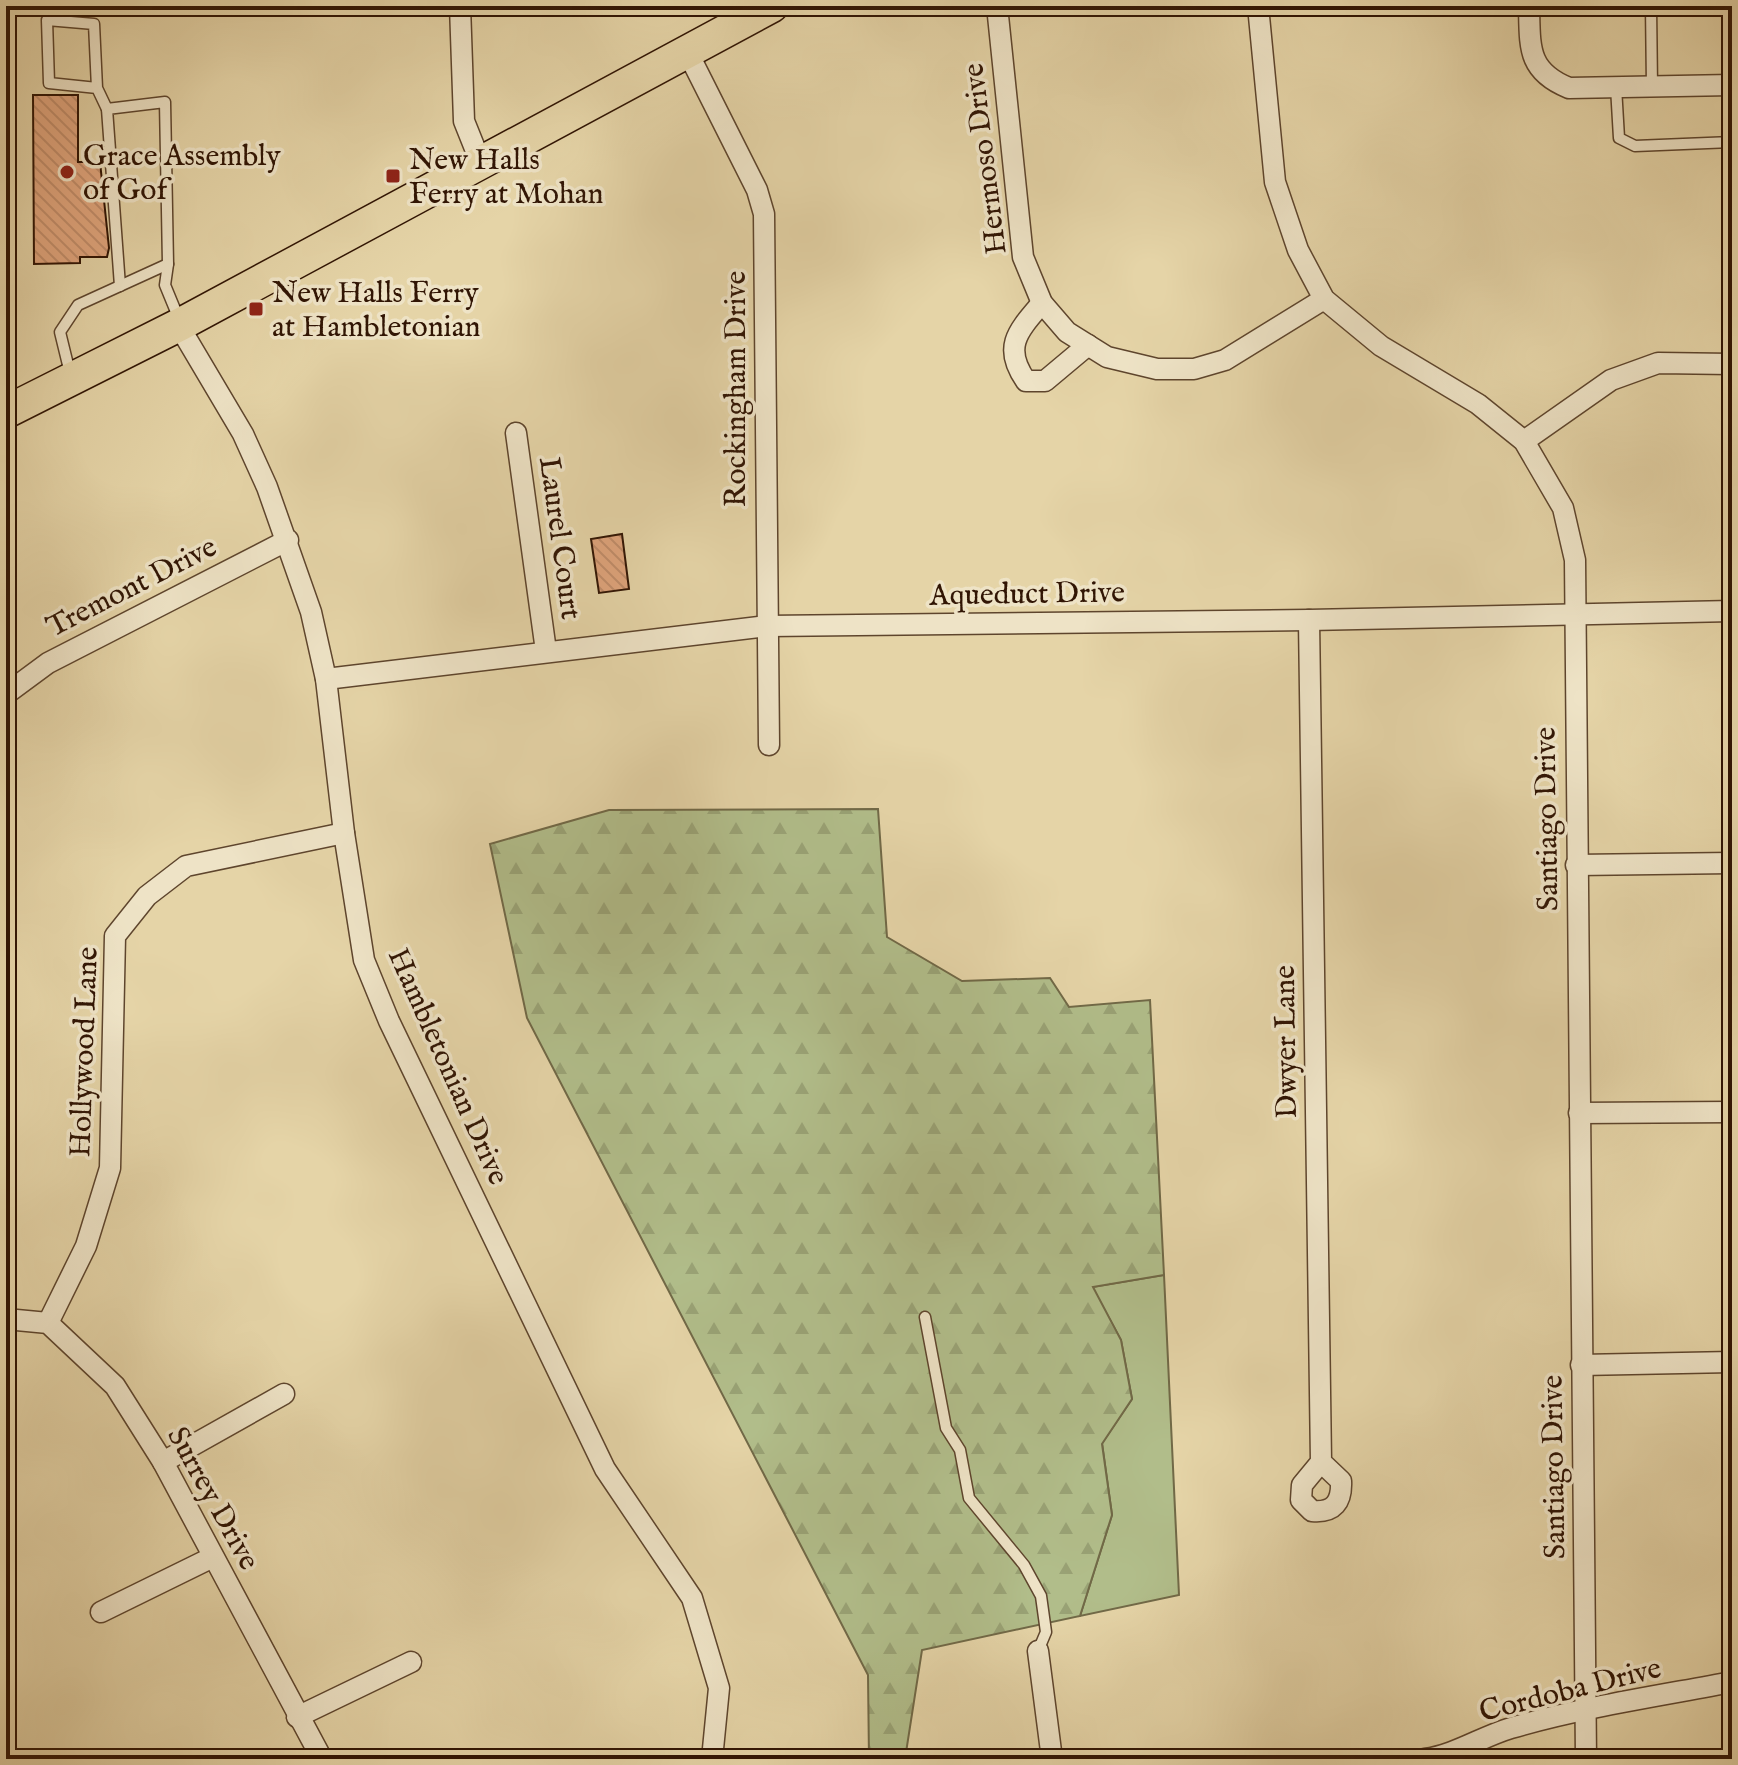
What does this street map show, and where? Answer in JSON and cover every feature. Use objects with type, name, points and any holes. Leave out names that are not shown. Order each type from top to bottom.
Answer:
[{"type":"main road","points":[[9,404],[72,379],[180,325],[772,6]]},
{"type":"street","points":[[460,6],[464,121],[480,161]]},
{"type":"street","name":"Hermoso Drive","points":[[997,6],[1023,257],[1042,303],[1067,332],[1107,357],[1157,369],[1194,369],[1225,360],[1324,299]]},
{"type":"street","name":"Santiago Drive","points":[[1258,6],[1275,182],[1298,250],[1324,299],[1381,346],[1478,404],[1524,441],[1563,508],[1575,560],[1586,1759]]},
{"type":"street","points":[[1529,6],[1530,51],[1547,79],[1569,88],[1732,85]]},
{"type":"street","name":"Rockingham Drive","points":[[687,51],[757,190],[764,214],[769,745]]},
{"type":"street","points":[[1042,303],[1021,328],[1014,345],[1013,363],[1026,381],[1045,381],[1088,345]]},
{"type":"street","name":"Hambletonian Drive","points":[[180,325],[243,434],[288,540],[311,612],[326,679],[344,833],[364,960],[389,1021],[605,1469],[692,1598],[719,1688],[712,1759]]},
{"type":"street","points":[[1524,441],[1611,380],[1658,363],[1732,364]]},
{"type":"street","name":"Laurel Court","points":[[516,433],[546,651]]},
{"type":"street","name":"Tremont Drive","points":[[6,694],[48,663],[288,540]]},
{"type":"street","name":"Aqueduct Drive","points":[[326,679],[767,626],[1574,616],[1732,611]]},
{"type":"street","name":"Dwyer Lane","points":[[1309,620],[1321,1462]]},
{"type":"street","name":"Hollywood Lane","points":[[48,1323],[86,1246],[110,1168],[115,936],[147,896],[186,866],[344,833]]},
{"type":"street","points":[[1576,865],[1732,863]]},
{"type":"street","points":[[1579,1113],[1732,1112]]},
{"type":"street","points":[[6,1319],[48,1323]]},
{"type":"street","name":"Surrey Drive","points":[[48,1323],[115,1386],[163,1462],[322,1759]]},
{"type":"street","points":[[1581,1365],[1732,1362]]},
{"type":"street","points":[[163,1462],[284,1394]]},
{"type":"street","points":[[101,1612],[213,1557]]},
{"type":"street","points":[[1038,1651],[1052,1759]]},
{"type":"street","points":[[297,1717],[411,1662]]},
{"type":"street","name":"Cordoba Drive","points":[[1425,1759],[1440,1757],[1508,1729],[1585,1710],[1732,1682]]},
{"type":"lane","points":[[1651,6],[1652,87]]},
{"type":"lane","points":[[97,88],[49,83],[47,20],[94,24],[97,88],[107,109],[120,286]]},
{"type":"lane","points":[[1616,87],[1619,138],[1635,146],[1732,142]]},
{"type":"lane","points":[[107,109],[165,102],[168,264],[165,285],[180,325]]},
{"type":"lane","points":[[72,379],[60,332],[78,305],[168,264]]},
{"type":"lane","points":[[925,1317],[946,1428],[960,1450],[969,1498],[1024,1565],[1041,1596],[1046,1632],[1038,1651]]},
{"type":"green space","points":[[878,809],[887,937],[962,981],[1050,978],[1069,1007],[1150,1000],[1164,1275],[1093,1287],[1121,1340],[1132,1399],[1102,1444],[1112,1515],[1080,1616],[922,1650],[905,1759],[869,1759],[868,1675],[527,1018],[490,844],[609,810]]},
{"type":"green space","points":[[1164,1275],[1179,1595],[1080,1616],[1112,1515],[1102,1443],[1132,1399],[1121,1340],[1092,1287]]},
{"type":"building","name":"Grace Assembly of Gof","points":[[33,95],[78,95],[78,162],[100,162],[109,248],[107,257],[80,257],[80,263],[34,264]]},
{"type":"building","points":[[622,534],[629,589],[599,593],[591,539]]},
{"type":"place","name":"Grace Assembly of Gof","points":[[67,172]]},
{"type":"place","name":"New Halls Ferry at Mohan","points":[[393,176]]},
{"type":"place","name":"New Halls Ferry at Hambletonian","points":[[256,309]]}]
